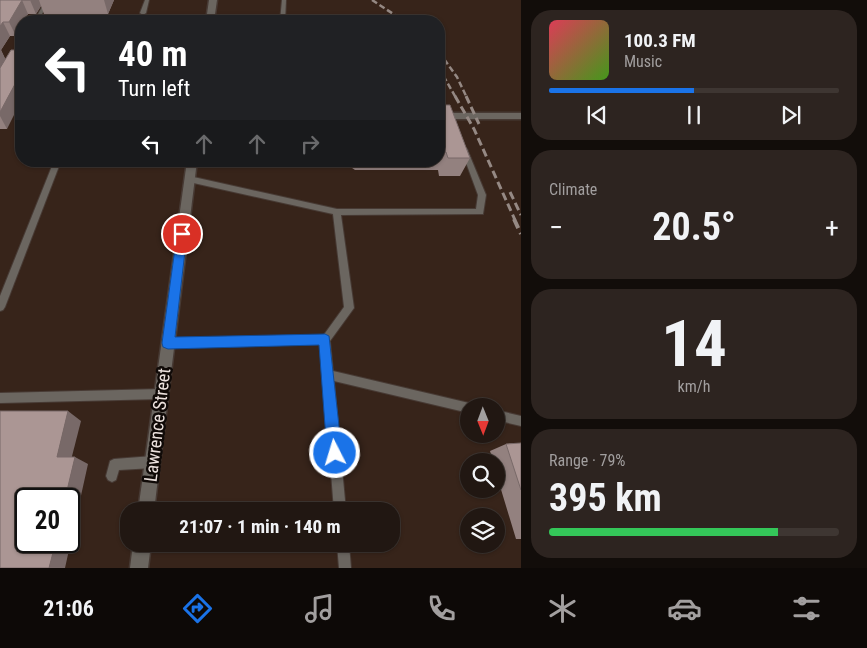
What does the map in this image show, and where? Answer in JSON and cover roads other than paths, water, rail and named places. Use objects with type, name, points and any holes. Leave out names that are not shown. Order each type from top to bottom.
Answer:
[{"type":"street","points":[[211,15],[212,0]]},
{"type":"street","points":[[445,118],[453,121],[521,116]]},
{"type":"street","name":"Lawrence Street","points":[[147,502],[191,167]]},
{"type":"street","points":[[139,568],[141,552]]},
{"type":"lane","points":[[39,15],[48,0]]},
{"type":"lane","points":[[143,13],[147,0]]},
{"type":"lane","points":[[283,15],[284,0]]},
{"type":"lane","points":[[189,179],[337,212],[480,212],[482,196],[462,143]]},
{"type":"lane","points":[[0,307],[56,167]]},
{"type":"lane","points":[[337,212],[349,308],[325,340],[339,502]]},
{"type":"lane","points":[[168,343],[325,340]]},
{"type":"lane","points":[[328,375],[460,406]]},
{"type":"lane","points":[[0,398],[161,394]]},
{"type":"lane","points":[[505,417],[521,421]]},
{"type":"lane","points":[[112,476],[114,465],[152,462]]},
{"type":"lane","points":[[344,552],[345,568]]},
{"type":"railway","points":[[372,0],[395,15]]},
{"type":"railway","points":[[445,60],[457,77],[467,98]]},
{"type":"railway","points":[[445,79],[456,98]]},
{"type":"railway","points":[[455,96],[474,129],[515,220]]},
{"type":"railway","points":[[466,96],[479,124]]},
{"type":"railway","points":[[510,192],[521,215]]},
{"type":"railway","points":[[514,219],[521,234]]}]
